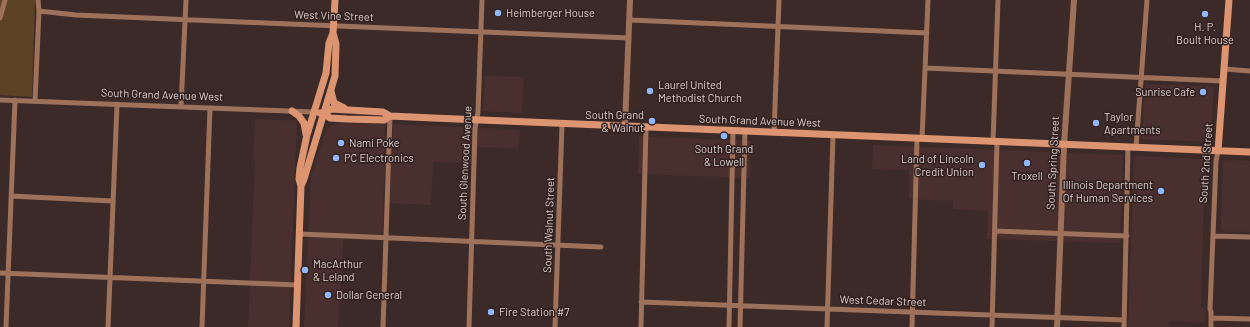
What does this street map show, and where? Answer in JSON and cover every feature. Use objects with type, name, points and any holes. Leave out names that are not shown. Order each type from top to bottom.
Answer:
[{"type":"main road","points":[[301,186],[335,76],[335,0]]},
{"type":"main road","name":"South 2nd Street","points":[[1218,151],[1229,0]]},
{"type":"main road","points":[[296,327],[300,234],[300,168],[306,135],[326,73],[329,43],[334,29]]},
{"type":"main road","points":[[331,89],[334,103],[340,107],[354,111]]},
{"type":"main road","name":"South Grand Avenue West","points":[[314,112],[324,113],[331,110],[383,112],[390,116],[562,124],[1250,152]]},
{"type":"main road","points":[[292,111],[299,116],[304,123],[306,135]]},
{"type":"main road","name":"South Grand Avenue West","points":[[324,113],[330,118],[347,119],[384,120],[390,116]]},
{"type":"street","points":[[0,18],[5,0]]},
{"type":"street","points":[[35,101],[39,12],[38,0]]},
{"type":"street","points":[[181,107],[186,0]]},
{"type":"street","name":"South Glenwood Avenue","points":[[469,327],[476,120],[482,0]]},
{"type":"street","points":[[625,126],[630,0]]},
{"type":"street","points":[[774,133],[779,0]]},
{"type":"street","points":[[912,327],[920,138],[928,0]]},
{"type":"street","points":[[992,327],[995,231],[998,0]]},
{"type":"street","name":"South Spring Street","points":[[1057,327],[1064,145],[1074,0]]},
{"type":"street","points":[[1136,147],[1147,0]]},
{"type":"street","name":"West Vine Street","points":[[39,12],[334,29],[629,38]]},
{"type":"street","points":[[630,20],[927,33]]},
{"type":"street","points":[[925,68],[1223,81]]},
{"type":"street","points":[[1224,69],[1250,71]]},
{"type":"street","name":"South Grand Avenue West","points":[[0,100],[314,112]]},
{"type":"street","points":[[6,327],[15,100]]},
{"type":"street","points":[[108,327],[117,104]]},
{"type":"street","points":[[202,327],[210,108]]},
{"type":"street","points":[[383,327],[390,116]]},
{"type":"street","name":"South Walnut Street","points":[[555,327],[562,124]]},
{"type":"street","points":[[641,327],[646,127]]},
{"type":"street","points":[[729,327],[733,131]]},
{"type":"street","points":[[740,327],[745,131]]},
{"type":"street","points":[[827,327],[833,135]]},
{"type":"street","points":[[1124,327],[1128,147]]},
{"type":"street","name":"South 2nd Street","points":[[1211,327],[1210,309],[1216,161],[1218,151]]},
{"type":"street","points":[[11,196],[112,201]]},
{"type":"street","points":[[995,231],[1127,236]]},
{"type":"street","points":[[300,234],[601,247]]},
{"type":"street","points":[[1213,236],[1250,237]]},
{"type":"street","points":[[0,273],[298,285]]},
{"type":"street","name":"West Cedar Street","points":[[641,302],[1124,320]]},
{"type":"street","points":[[1211,318],[1250,319]]},
{"type":"shaded area","points":[[0,0],[35,0],[32,97],[0,95]]},
{"type":"shaded area","points":[[485,76],[524,77],[522,113],[483,111]]},
{"type":"shaded area","points":[[1145,84],[1214,87],[1210,142],[1142,139]]},
{"type":"shaded area","points":[[255,119],[297,121],[289,327],[248,327],[255,159],[253,159]]},
{"type":"shaded area","points":[[335,123],[385,125],[383,232],[381,234],[344,233],[338,327],[304,327],[311,175],[326,130]]},
{"type":"shaded area","points":[[393,124],[520,130],[519,148],[471,147],[471,163],[433,162],[431,205],[390,203]]},
{"type":"shaded area","points":[[639,136],[751,141],[750,178],[638,174]]},
{"type":"shaded area","points":[[873,145],[1123,155],[1120,243],[987,239],[988,211],[953,209],[953,201],[909,199],[909,170],[872,169]]},
{"type":"shaded area","points":[[1134,156],[1207,159],[1204,196],[1201,307],[1205,310],[1205,322],[1169,321],[1168,327],[1128,327]]},
{"type":"shaded area","points":[[1223,160],[1250,161],[1250,232],[1221,231]]},
{"type":"place","name":"Heimberger House","points":[[498,13]]},
{"type":"place","name":"H. P. Boult House","points":[[1205,14]]},
{"type":"place","name":"Laurel United Methodist Church","points":[[650,91]]},
{"type":"place","name":"Sunrise Cafe","points":[[1203,92]]},
{"type":"place","name":"South Grand & Walnut","points":[[652,121]]},
{"type":"place","name":"Taylor Apartments","points":[[1096,123]]},
{"type":"place","name":"South Grand & Lowell","points":[[724,136]]},
{"type":"place","name":"Nami Poke","points":[[341,143]]},
{"type":"place","name":"PC Electronics","points":[[336,158]]},
{"type":"place","name":"Troxell","points":[[1027,163]]},
{"type":"place","name":"Land of Lincoln Credit Union","points":[[982,165]]},
{"type":"place","name":"Illinois Department Of Human Services","points":[[1161,191]]},
{"type":"place","name":"MacArthur & Leland","points":[[305,270]]},
{"type":"place","name":"Dollar General","points":[[328,295]]},
{"type":"place","name":"Fire Station #7","points":[[491,312]]}]
